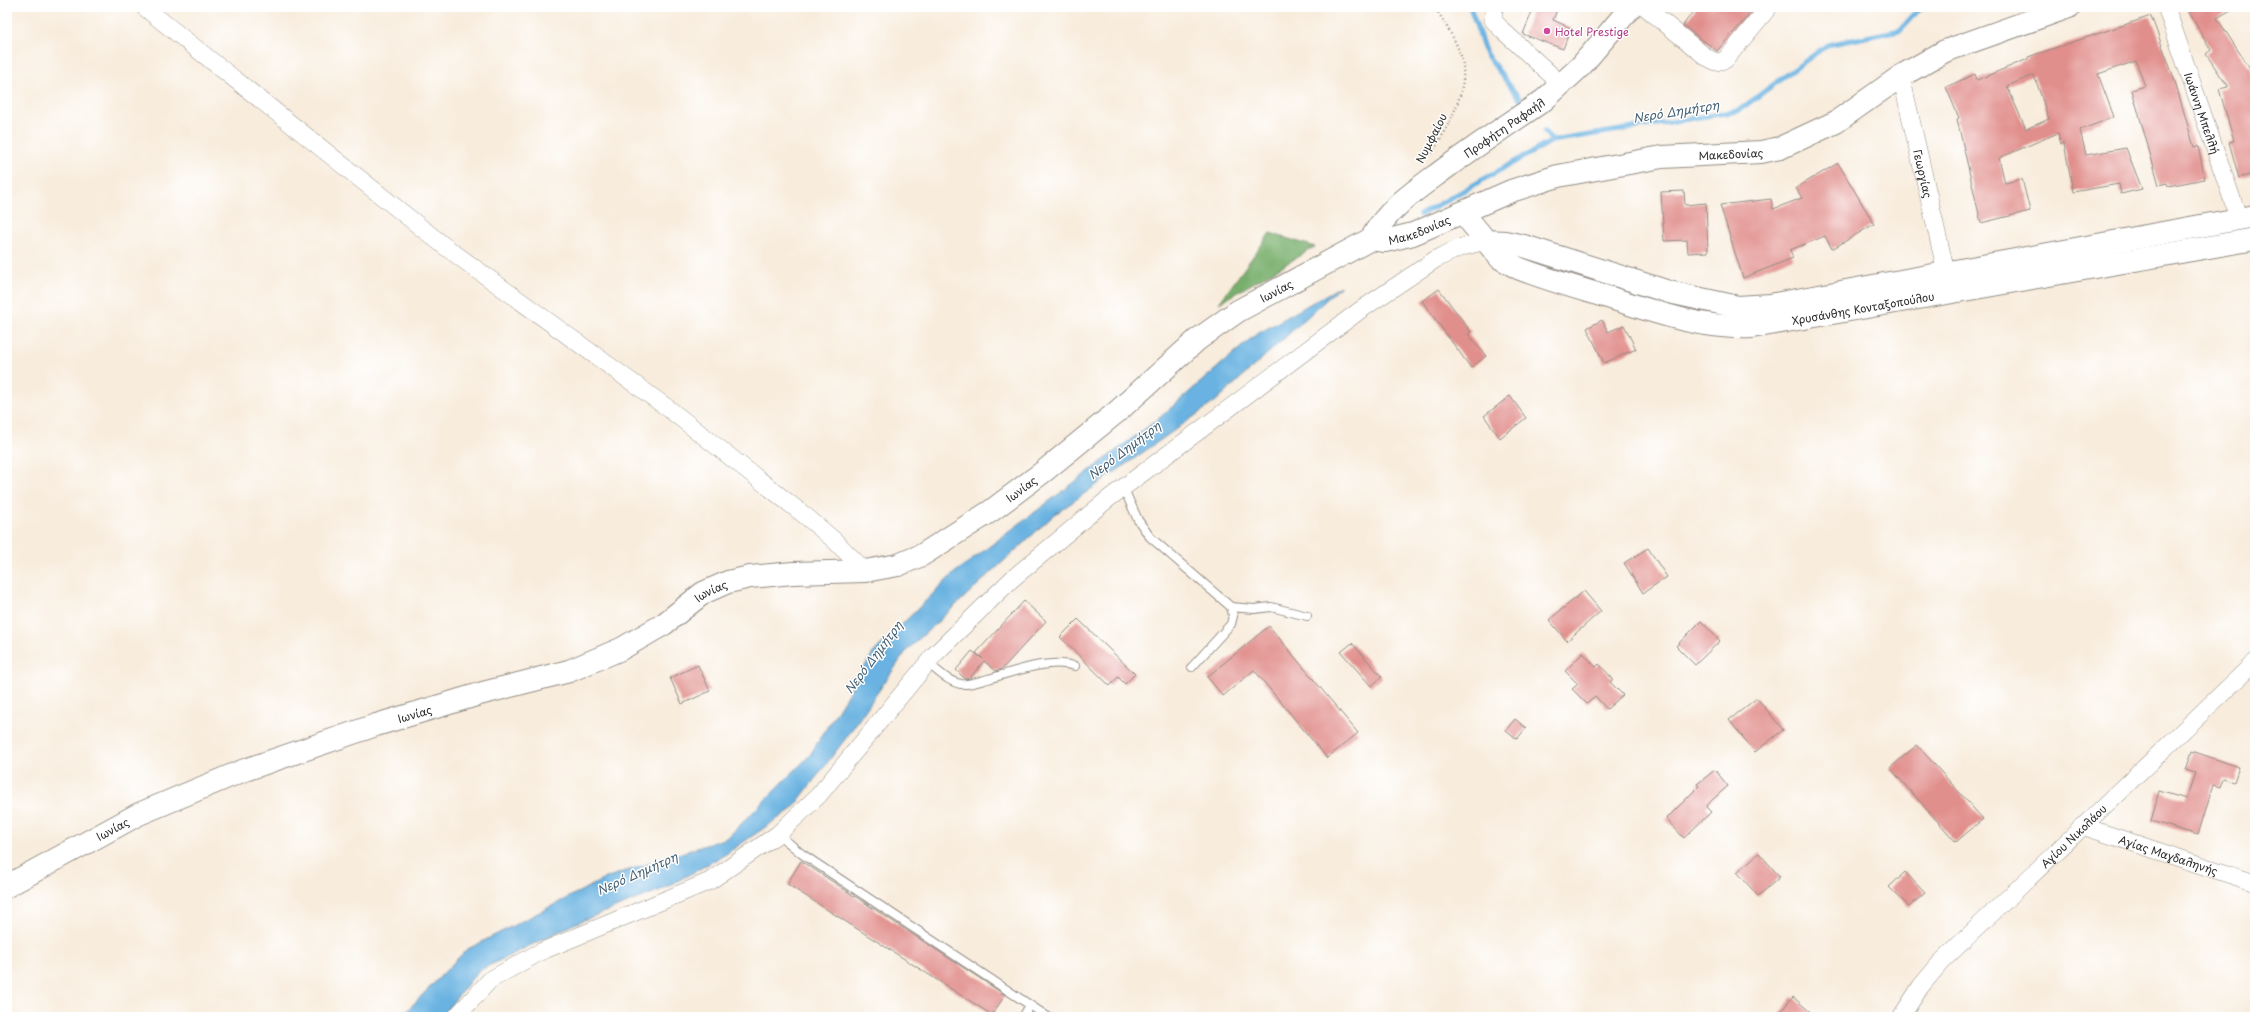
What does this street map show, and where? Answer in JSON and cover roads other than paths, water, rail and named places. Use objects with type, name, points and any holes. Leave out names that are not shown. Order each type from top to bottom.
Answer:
[{"type":"street","points":[[144,7],[443,245],[669,409],[808,518],[834,540],[865,571]]},
{"type":"street","points":[[1494,7],[1493,20],[1562,85]]},
{"type":"street","name":"Προφήτη Ραφαήλ","points":[[1371,239],[1378,225],[1389,213],[1420,187],[1544,100],[1562,85],[1631,7]]},
{"type":"street","points":[[1645,7],[1706,57],[1716,62],[1725,60],[1770,7]]},
{"type":"street","name":"Μακεδονίας","points":[[1371,239],[1385,241],[1400,238],[1463,213],[1511,191],[1558,176],[1662,157],[1761,152],[1780,148],[1836,122],[1901,76],[1944,51],[2069,7]]},
{"type":"street","name":"Ιωάννη Μπελλή","points":[[2166,7],[2247,217]]},
{"type":"street","name":"Γεωργίας","points":[[1901,76],[1946,272]]},
{"type":"street","name":"Χρυσάνθης Κονταξοπούλου","points":[[1463,213],[1500,258],[1537,275],[1666,315],[1708,325],[1735,327],[1752,327],[2255,239]]},
{"type":"street","name":"Χρυσάνθης Κονταξοπούλου","points":[[1485,241],[1505,242],[1524,246],[1669,292],[1738,307],[1770,305],[2247,217]]},
{"type":"street","name":"Ιωνίας","points":[[7,886],[139,814],[242,771],[383,723],[483,693],[569,671],[621,649],[664,624],[703,593],[728,582],[750,576],[865,571],[898,565],[922,555],[943,543],[1043,472],[1118,411],[1197,340],[1238,311],[1371,239]]},
{"type":"street","points":[[456,1017],[490,980],[540,952],[710,881],[778,834],[819,794],[928,663],[1012,579],[1123,487],[1359,311],[1436,259],[1459,248],[1485,241]]},
{"type":"street","name":"Αγίου Νικολάου","points":[[1900,1017],[1921,986],[1941,962],[2255,662]]},
{"type":"street","name":"Αγίας Μαγδαληνής","points":[[2082,826],[2255,883]]},
{"type":"lane","points":[[1123,487],[1138,520],[1150,537],[1231,607],[1234,616],[1231,624],[1192,668]]},
{"type":"lane","points":[[1231,607],[1254,609],[1271,608],[1307,616]]},
{"type":"lane","points":[[928,663],[942,675],[961,684],[974,683],[1039,666],[1069,664],[1075,666]]},
{"type":"lane","points":[[778,834],[802,854],[1048,1017]]},
{"type":"lane","points":[[1023,1017],[1030,1006]]},
{"type":"water","points":[[1341,286],[1216,401],[1054,515],[907,650],[846,738],[792,809],[726,854],[663,889],[574,924],[478,971],[441,1017],[401,1017],[466,950],[608,877],[727,838],[810,755],[873,653],[953,574],[1158,419],[1254,336]]},
{"type":"waterway","points":[[1470,7],[1486,54],[1525,106]]},
{"type":"waterway","name":"Νερό Δημήτρη","points":[[1420,215],[1552,141],[1738,111],[1827,45],[1900,30],[1921,7]]},
{"type":"waterway","points":[[1544,131],[1552,141]]},
{"type":"place","name":"Hotel Prestige","points":[[1547,31]]}]
